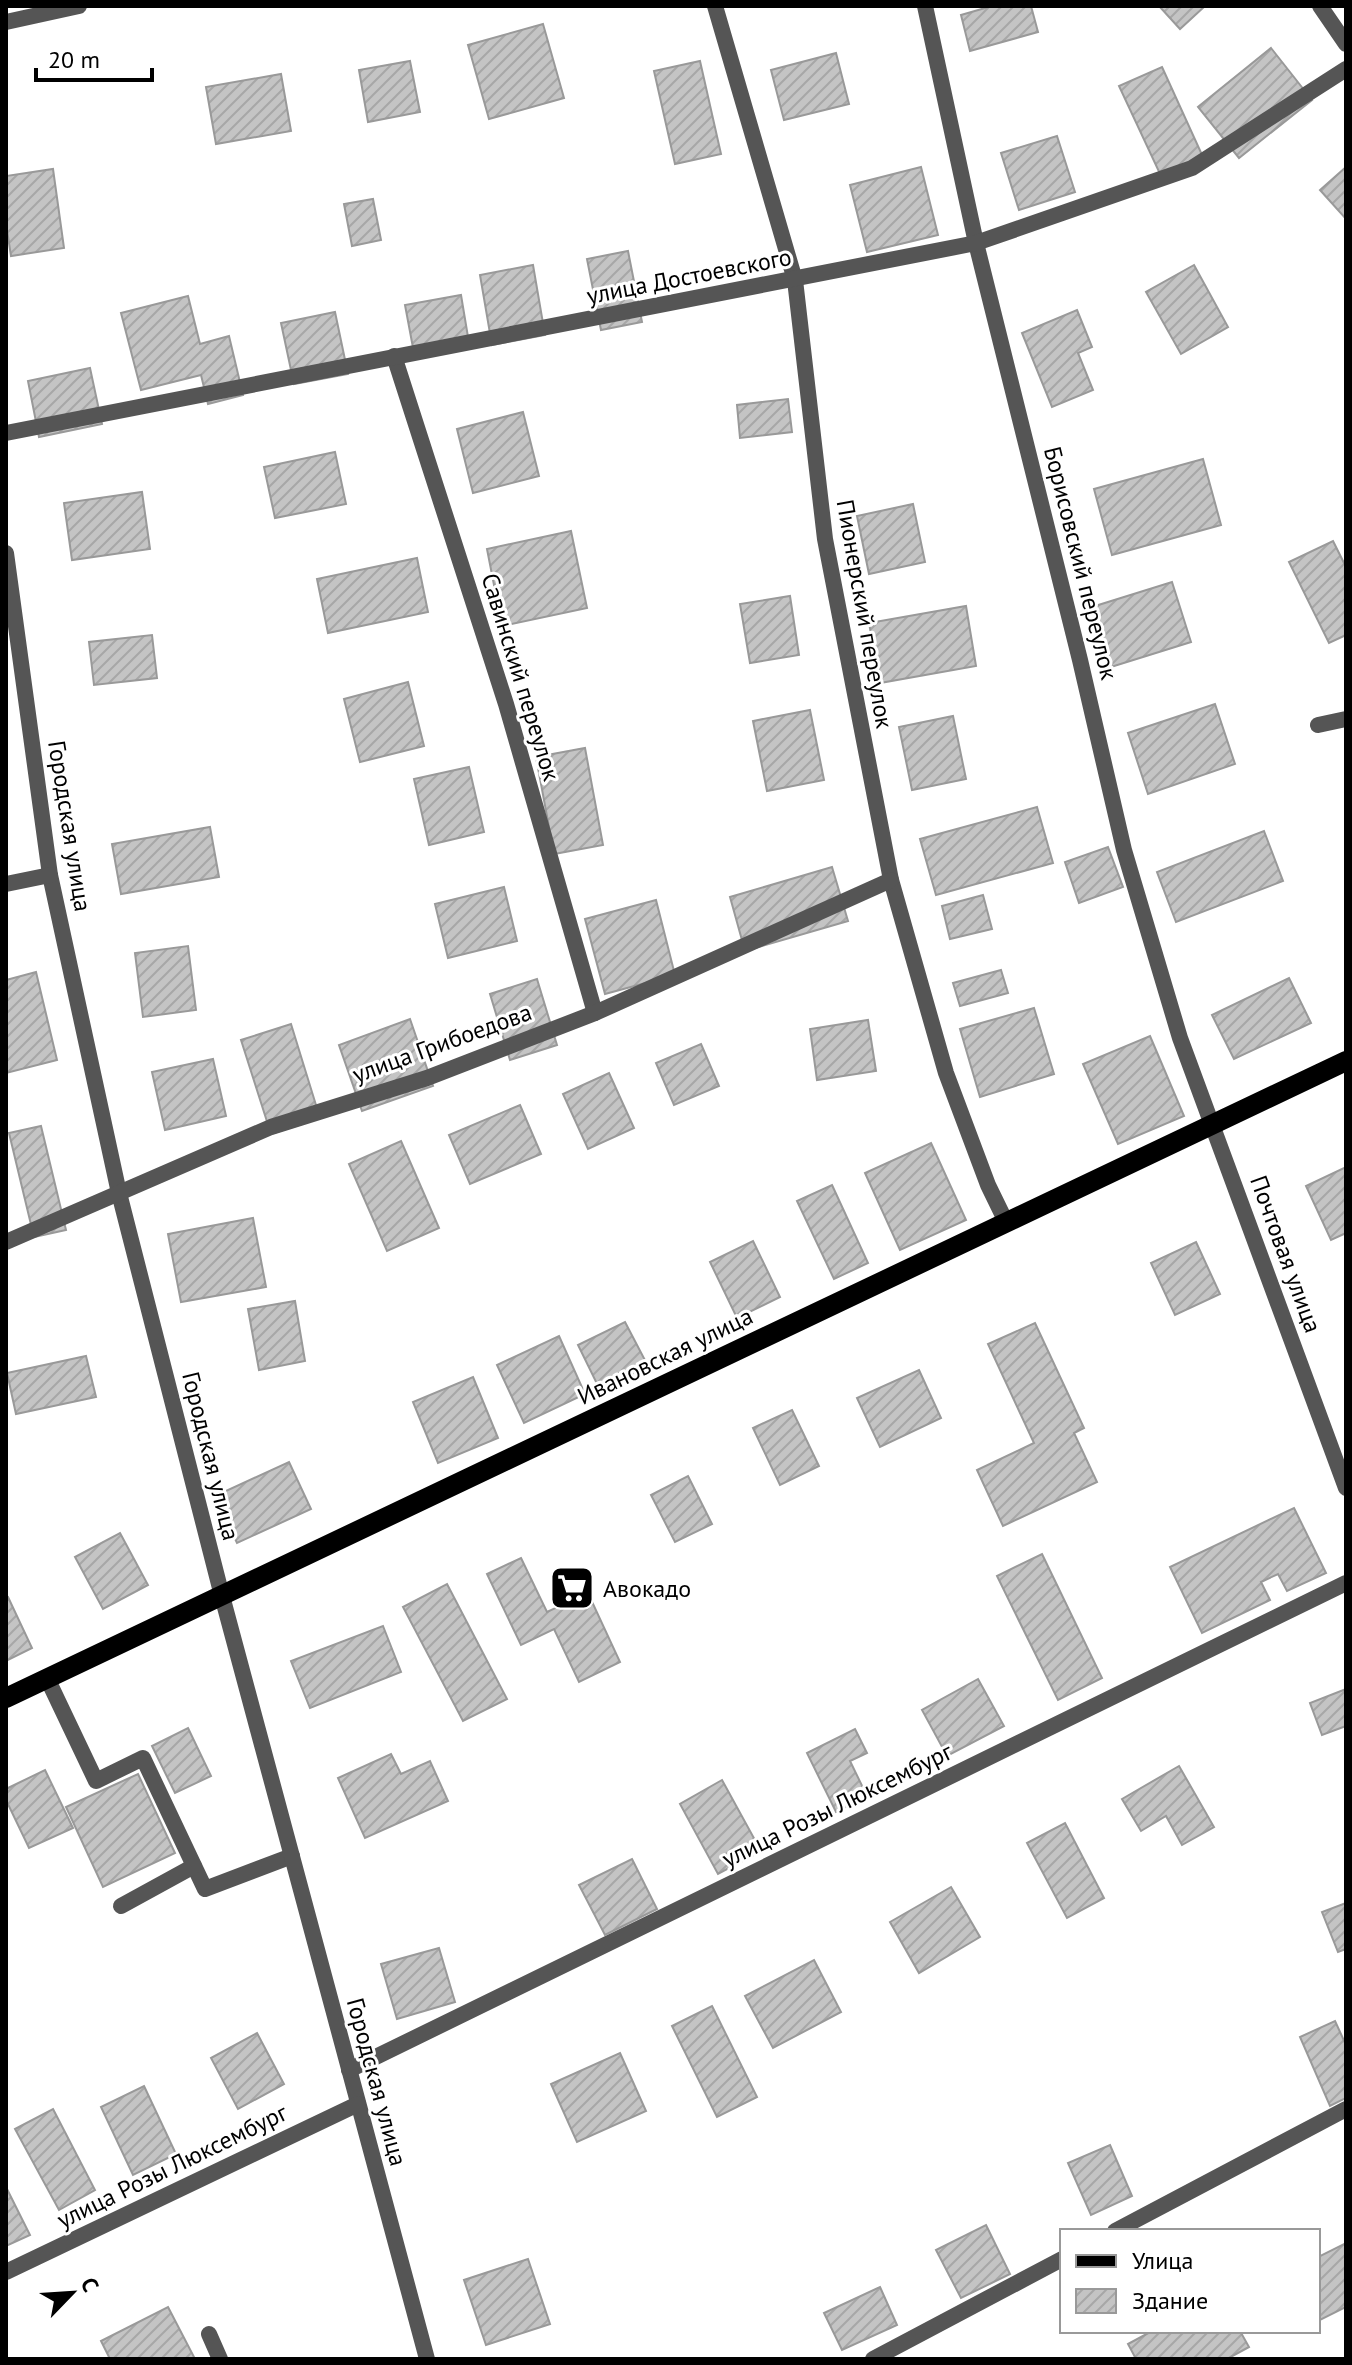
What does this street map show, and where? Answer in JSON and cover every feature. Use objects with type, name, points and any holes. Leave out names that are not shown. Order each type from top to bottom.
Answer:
[{"type":"main road","name":"Ивановская улица","points":[[6,1698],[1346,1061]]},
{"type":"street","points":[[6,22],[79,6]]},
{"type":"street","name":"Пионерский переулок","points":[[715,6],[795,280],[825,539],[891,880],[946,1073],[988,1185],[1006,1222]]},
{"type":"street","name":"Борисовский переулок","points":[[925,6],[976,243],[1124,850],[1180,1038],[1213,1126]]},
{"type":"street","points":[[1320,6],[1346,44]]},
{"type":"street","name":"улица Достоевского","points":[[6,433],[976,243],[1192,168],[1346,69]]},
{"type":"street","name":"Савинский переулок","points":[[394,356],[506,704],[595,1013]]},
{"type":"street","name":"Городская улица","points":[[6,553],[50,875],[119,1193],[222,1596],[427,2359]]},
{"type":"street","points":[[1318,725],[1346,719]]},
{"type":"street","points":[[6,884],[50,875]]},
{"type":"street","name":"улица Грибоедова","points":[[6,1242],[271,1127],[427,1078],[595,1013],[891,880]]},
{"type":"street","name":"Почтовая улица","points":[[1213,1126],[1346,1488]]},
{"type":"street","name":"улица Розы Люксембург","points":[[349,2070],[1346,1583]]},
{"type":"street","points":[[47,1678],[96,1781],[143,1758],[205,1889],[292,1856]]},
{"type":"street","points":[[121,1906],[194,1866]]},
{"type":"street","name":"улица Розы Люксембург","points":[[6,2272],[358,2104]]},
{"type":"street","points":[[1119,2229],[1346,2109]]},
{"type":"street","points":[[873,2359],[1060,2260]]},
{"type":"street","points":[[209,2334],[220,2359]]},
{"type":"building","points":[[992,6],[1031,6],[1038,32],[970,51],[961,15]]},
{"type":"building","points":[[1159,6],[1205,6],[1180,29]]},
{"type":"building","points":[[543,24],[564,98],[489,119],[468,45]]},
{"type":"building","points":[[1271,48],[1312,100],[1239,158],[1198,107]]},
{"type":"building","points":[[836,53],[849,104],[784,120],[771,70]]},
{"type":"building","points":[[410,61],[420,112],[368,122],[359,70]]},
{"type":"building","points":[[700,61],[721,154],[675,164],[654,71]]},
{"type":"building","points":[[1162,67],[1203,157],[1161,176],[1119,86]]},
{"type":"building","points":[[281,74],[291,131],[216,144],[206,87]]},
{"type":"building","points":[[1057,136],[1075,192],[1019,210],[1001,153]]},
{"type":"building","points":[[921,167],[938,235],[867,252],[850,185]]},
{"type":"building","points":[[1346,167],[1346,219],[1320,190]]},
{"type":"building","points":[[53,169],[64,248],[11,256],[6,224],[6,176]]},
{"type":"building","points":[[373,199],[381,240],[352,246],[344,204]]},
{"type":"building","points":[[628,251],[642,322],[601,330],[587,259]]},
{"type":"building","points":[[533,265],[545,335],[492,345],[480,275]]},
{"type":"building","points":[[1194,265],[1228,327],[1181,354],[1146,292]]},
{"type":"building","points":[[461,295],[469,343],[414,353],[405,305]]},
{"type":"building","points":[[188,296],[200,344],[229,336],[243,395],[208,404],[201,375],[141,390],[121,313]]},
{"type":"building","points":[[1077,310],[1092,347],[1078,353],[1093,390],[1052,407],[1022,333]]},
{"type":"building","points":[[335,312],[348,374],[294,384],[281,323]]},
{"type":"building","points":[[90,368],[102,424],[39,437],[28,381]]},
{"type":"building","points":[[788,399],[792,432],[740,438],[737,405]]},
{"type":"building","points":[[523,412],[539,476],[473,493],[457,429]]},
{"type":"building","points":[[335,452],[346,504],[275,518],[264,467]]},
{"type":"building","points":[[1203,459],[1221,525],[1112,555],[1094,489]]},
{"type":"building","points":[[142,492],[150,549],[72,560],[64,503]]},
{"type":"building","points":[[913,504],[925,562],[869,574],[857,516]]},
{"type":"building","points":[[571,531],[587,608],[502,626],[487,549]]},
{"type":"building","points":[[1333,541],[1346,567],[1346,635],[1329,643],[1289,562]]},
{"type":"building","points":[[417,558],[428,612],[328,633],[317,579]]},
{"type":"building","points":[[1172,582],[1191,642],[1111,667],[1092,607]]},
{"type":"building","points":[[790,596],[799,655],[750,663],[740,604]]},
{"type":"building","points":[[966,606],[976,666],[880,683],[869,623]]},
{"type":"building","points":[[152,635],[157,678],[94,685],[89,642]]},
{"type":"building","points":[[408,682],[424,746],[360,762],[344,699]]},
{"type":"building","points":[[1215,704],[1235,764],[1148,794],[1128,733]]},
{"type":"building","points":[[810,710],[824,780],[767,791],[753,721]]},
{"type":"building","points":[[953,716],[966,779],[912,790],[899,727]]},
{"type":"building","points":[[585,748],[603,845],[554,854],[536,757]]},
{"type":"building","points":[[469,767],[484,832],[429,845],[414,779]]},
{"type":"building","points":[[1037,807],[1053,863],[936,895],[920,839]]},
{"type":"building","points":[[210,827],[219,877],[121,894],[112,844]]},
{"type":"building","points":[[1264,831],[1283,881],[1176,922],[1157,872]]},
{"type":"building","points":[[1108,847],[1123,887],[1079,903],[1065,862]]},
{"type":"building","points":[[832,867],[848,921],[745,951],[730,897]]},
{"type":"building","points":[[504,887],[517,941],[448,958],[435,904]]},
{"type":"building","points":[[983,895],[992,929],[950,939],[942,906]]},
{"type":"building","points":[[656,900],[675,975],[605,994],[585,919]]},
{"type":"building","points":[[188,946],[196,1010],[143,1017],[135,953]]},
{"type":"building","points":[[1001,970],[1008,993],[960,1006],[953,983]]},
{"type":"building","points":[[36,972],[57,1060],[6,1073],[6,980]]},
{"type":"building","points":[[1289,978],[1311,1023],[1234,1059],[1212,1015]]},
{"type":"building","points":[[537,979],[557,1045],[510,1060],[490,994]]},
{"type":"building","points":[[1034,1008],[1054,1074],[980,1097],[960,1029]]},
{"type":"building","points":[[410,1019],[433,1086],[362,1111],[339,1045]]},
{"type":"building","points":[[868,1020],[876,1071],[817,1080],[810,1029]]},
{"type":"building","points":[[291,1024],[320,1118],[271,1134],[241,1040]]},
{"type":"building","points":[[1150,1036],[1184,1116],[1118,1144],[1083,1064]]},
{"type":"building","points":[[701,1044],[719,1086],[674,1105],[656,1063]]},
{"type":"building","points":[[213,1059],[226,1116],[165,1130],[152,1072]]},
{"type":"building","points":[[609,1073],[634,1128],[588,1149],[563,1094]]},
{"type":"building","points":[[520,1105],[541,1154],[470,1184],[449,1135]]},
{"type":"building","points":[[41,1126],[66,1230],[34,1237],[9,1133]]},
{"type":"building","points":[[401,1141],[439,1228],[387,1251],[349,1164]]},
{"type":"building","points":[[931,1143],[966,1220],[900,1250],[865,1173]]},
{"type":"building","points":[[1346,1167],[1346,1233],[1331,1240],[1306,1186]]},
{"type":"building","points":[[832,1185],[868,1263],[834,1279],[797,1201]]},
{"type":"building","points":[[253,1218],[266,1287],[181,1302],[168,1234]]},
{"type":"building","points":[[753,1241],[780,1297],[737,1318],[710,1262]]},
{"type":"building","points":[[1196,1242],[1220,1294],[1175,1315],[1151,1263]]},
{"type":"building","points":[[295,1301],[305,1361],[259,1370],[248,1309]]},
{"type":"building","points":[[625,1322],[648,1366],[600,1390],[578,1345]]},
{"type":"building","points":[[1035,1323],[1084,1428],[1074,1433],[1097,1482],[1003,1526],[977,1470],[1034,1443],[988,1344]]},
{"type":"building","points":[[559,1336],[585,1394],[524,1423],[497,1365]]},
{"type":"building","points":[[86,1356],[96,1397],[16,1414],[7,1373]]},
{"type":"building","points":[[919,1370],[941,1418],[880,1447],[857,1398]]},
{"type":"building","points":[[473,1377],[498,1438],[438,1463],[413,1402]]},
{"type":"building","points":[[792,1410],[819,1466],[780,1485],[753,1428]]},
{"type":"building","points":[[289,1462],[311,1509],[237,1543],[215,1496]]},
{"type":"building","points":[[688,1476],[712,1524],[675,1542],[651,1495]]},
{"type":"building","points":[[1294,1508],[1326,1573],[1287,1591],[1278,1574],[1261,1582],[1270,1600],[1202,1633],[1170,1567]]},
{"type":"building","points":[[120,1533],[148,1585],[103,1609],[75,1557]]},
{"type":"building","points":[[1042,1554],[1102,1678],[1058,1700],[997,1576]]},
{"type":"building","points":[[521,1558],[547,1612],[588,1593],[620,1662],[579,1682],[554,1629],[521,1645],[487,1574]]},
{"type":"building","points":[[447,1584],[507,1699],[463,1721],[403,1607]]},
{"type":"building","points":[[6,1598],[32,1648],[6,1661]]},
{"type":"building","points":[[383,1626],[401,1672],[310,1708],[291,1661]]},
{"type":"building","points":[[978,1679],[1004,1726],[947,1756],[922,1710]]},
{"type":"building","points":[[1346,1689],[1346,1726],[1322,1735],[1310,1703]]},
{"type":"building","points":[[188,1728],[211,1776],[175,1793],[152,1746]]},
{"type":"building","points":[[855,1729],[867,1753],[850,1761],[867,1796],[836,1812],[807,1753]]},
{"type":"building","points":[[391,1754],[401,1774],[430,1761],[448,1801],[365,1838],[338,1778]]},
{"type":"building","points":[[1179,1766],[1214,1827],[1182,1845],[1166,1816],[1141,1831],[1122,1799]]},
{"type":"building","points":[[45,1770],[73,1828],[29,1848],[6,1800],[6,1789]]},
{"type":"building","points":[[138,1774],[175,1853],[103,1887],[66,1807]]},
{"type":"building","points":[[722,1780],[761,1851],[718,1874],[680,1804]]},
{"type":"building","points":[[1065,1823],[1104,1898],[1067,1918],[1027,1843]]},
{"type":"building","points":[[632,1859],[657,1909],[605,1935],[579,1885]]},
{"type":"building","points":[[951,1887],[980,1937],[919,1973],[890,1922]]},
{"type":"building","points":[[1346,1903],[1346,1949],[1338,1952],[1322,1912]]},
{"type":"building","points":[[439,1948],[455,2002],[397,2019],[381,1964]]},
{"type":"building","points":[[814,1960],[841,2012],[773,2048],[745,1996]]},
{"type":"building","points":[[712,2006],[757,2097],[717,2117],[672,2026]]},
{"type":"building","points":[[1335,2021],[1346,2045],[1346,2098],[1330,2106],[1300,2037]]},
{"type":"building","points":[[257,2033],[284,2084],[238,2109],[211,2058]]},
{"type":"building","points":[[620,2053],[646,2111],[577,2142],[551,2084]]},
{"type":"building","points":[[144,2086],[176,2154],[133,2175],[101,2107]]},
{"type":"building","points":[[53,2109],[95,2190],[59,2210],[15,2129]]},
{"type":"building","points":[[1110,2145],[1132,2196],[1091,2215],[1068,2163]]},
{"type":"building","points":[[6,2187],[30,2235],[6,2246]]},
{"type":"building","points":[[986,2225],[1010,2274],[961,2298],[936,2250]]},
{"type":"building","points":[[1346,2243],[1346,2307],[1320,2320],[1320,2256]]},
{"type":"building","points":[[528,2259],[550,2324],[486,2345],[464,2280]]},
{"type":"building","points":[[880,2287],[897,2325],[842,2350],[824,2313]]},
{"type":"building","points":[[168,2307],[195,2359],[110,2359],[101,2341]]},
{"type":"building","points":[[1148,2333],[1241,2333],[1249,2347],[1227,2359],[1136,2359],[1128,2344]]},
{"type":"place","name":"Авокадо","points":[[572,1588]]}]
